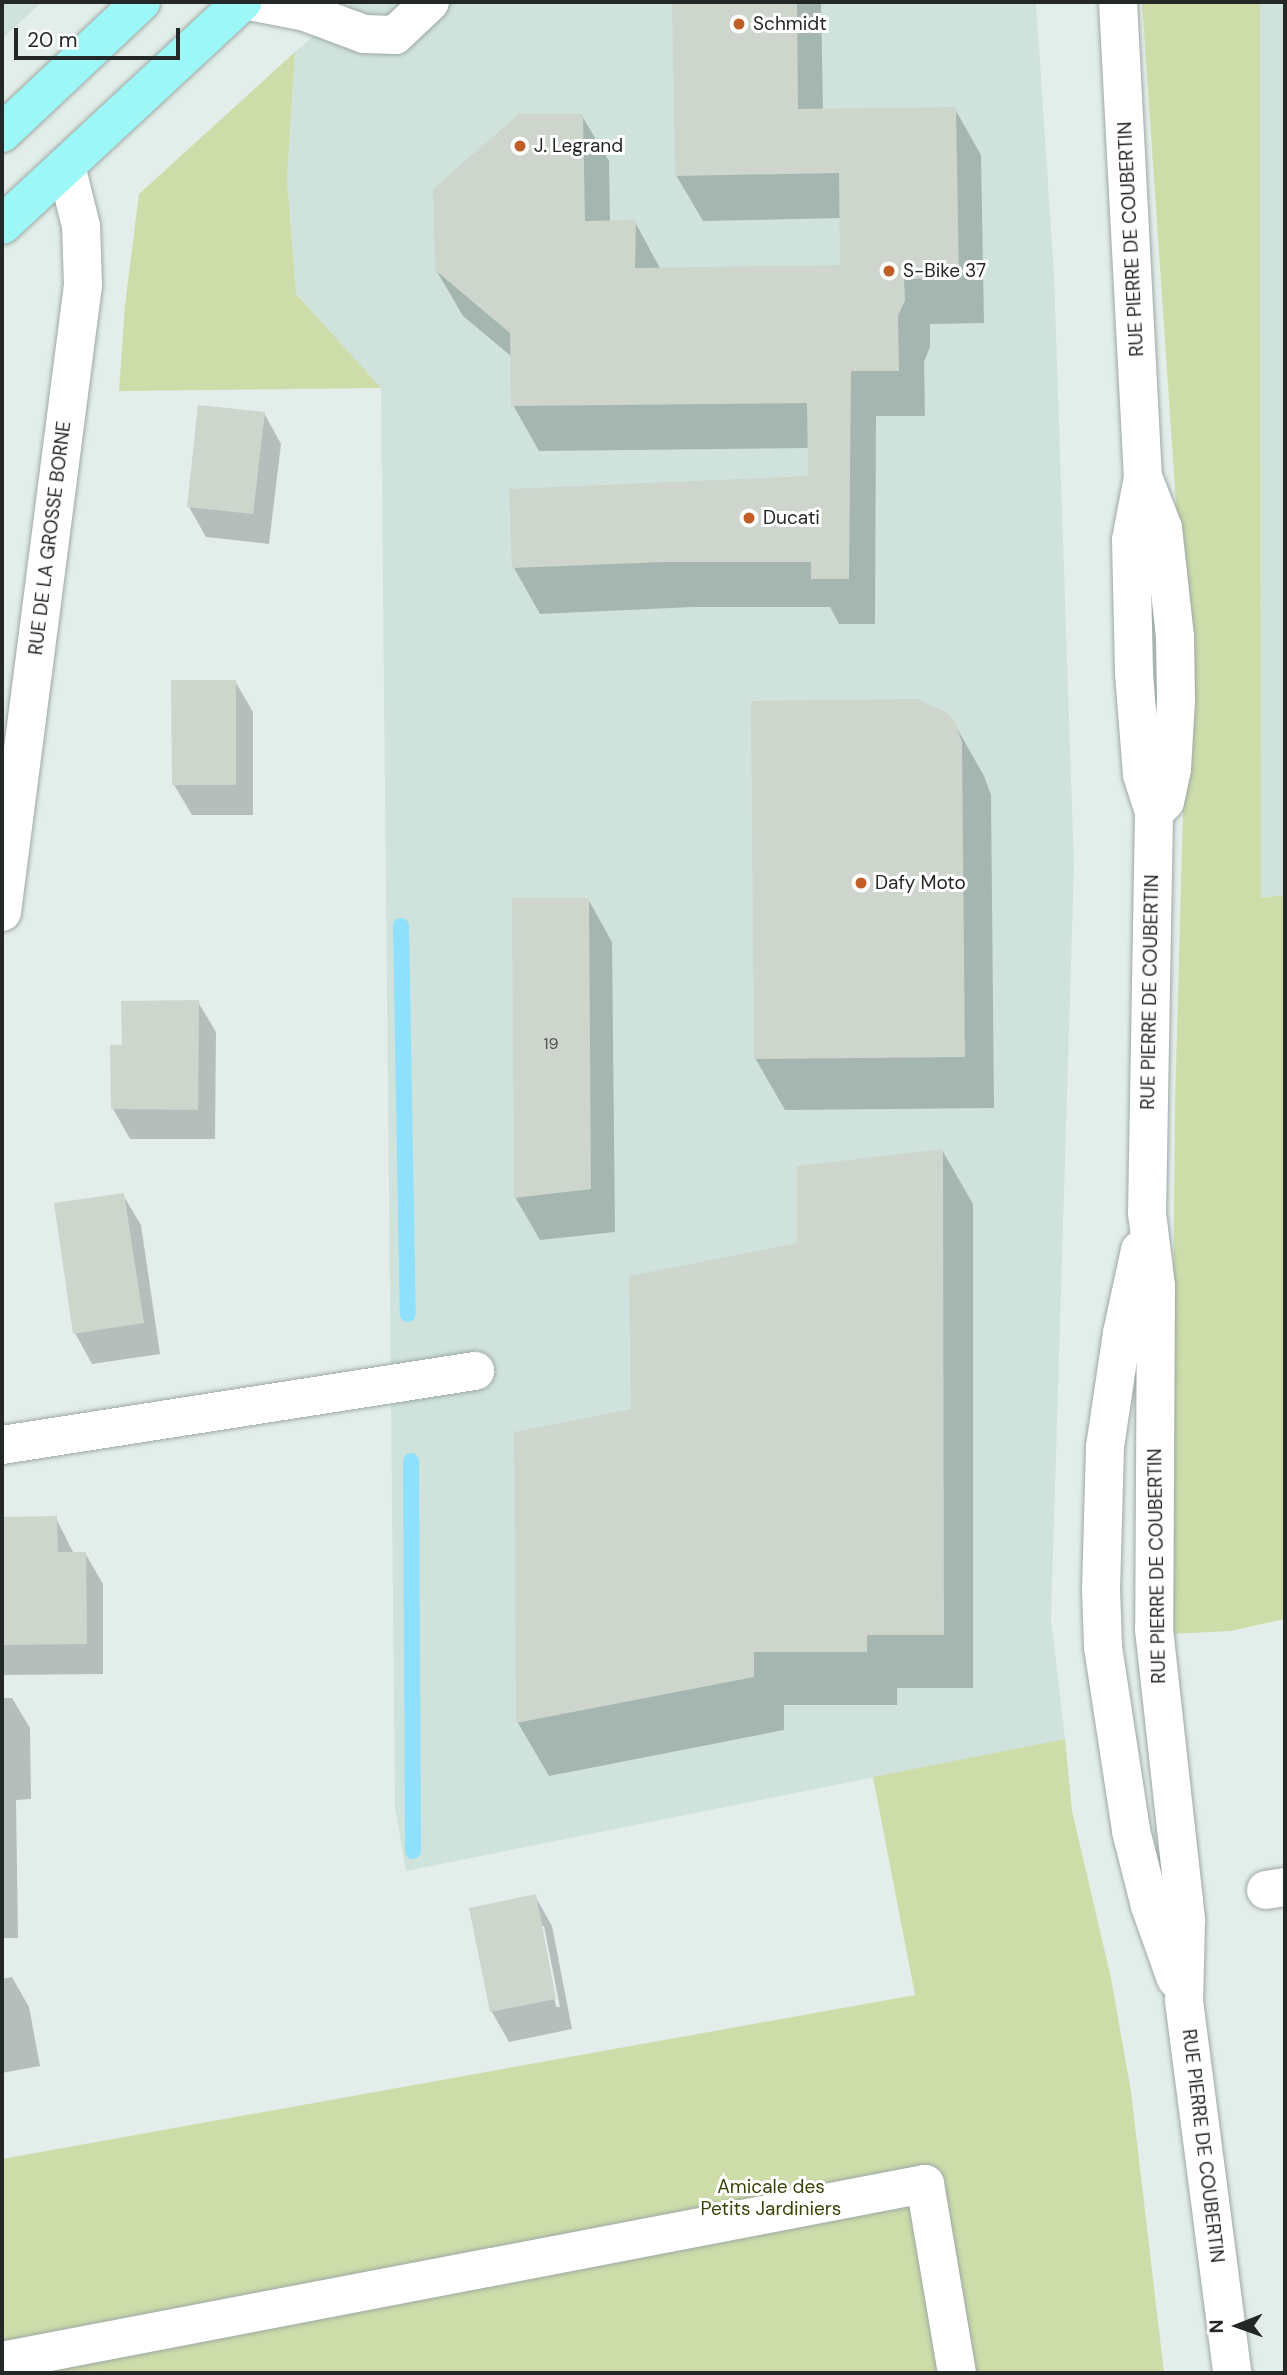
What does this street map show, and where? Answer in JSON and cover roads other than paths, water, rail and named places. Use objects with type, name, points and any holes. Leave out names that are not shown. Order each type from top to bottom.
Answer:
[{"type":"main road","points":[[2,133],[141,2]]},
{"type":"main road","points":[[2,225],[242,2]]},
{"type":"street","points":[[255,2],[305,12],[364,34],[395,34],[430,2]]},
{"type":"street","name":"RUE PIERRE DE COUBERTIN","points":[[1118,2],[1143,477],[1131,540],[1133,638],[1142,775],[1154,813],[1147,1213],[1156,1286],[1154,1629],[1185,1908],[1184,2001],[1232,2373]]},
{"type":"street","name":"RUE DE LA GROSSE BORNE","points":[[2,912],[83,285],[81,226],[66,166]]},
{"type":"street","name":"RUE PIERRE DE COUBERTIN","points":[[1147,1213],[1122,1333],[1105,1447],[1101,1589],[1103,1647],[1131,1831],[1150,1906],[1184,2001]]},
{"type":"street","points":[[2,1445],[475,1371]]},
{"type":"street","points":[[2,2361],[925,2184],[957,2373]]},
{"type":"waterway","points":[[401,926],[408,1314]]},
{"type":"waterway","points":[[411,1461],[413,1851]]},
{"type":"place","name":"Schmidt","points":[[739,24]]},
{"type":"place","name":"J. Legrand","points":[[520,146]]},
{"type":"place","name":"S-Bike 37","points":[[889,271]]},
{"type":"place","name":"Ducati","points":[[749,518]]},
{"type":"place","name":"Dafy Moto","points":[[861,883]]},
{"type":"park label","name":"Amicale des Petits Jardiniers","points":[[771,2198]]}]
